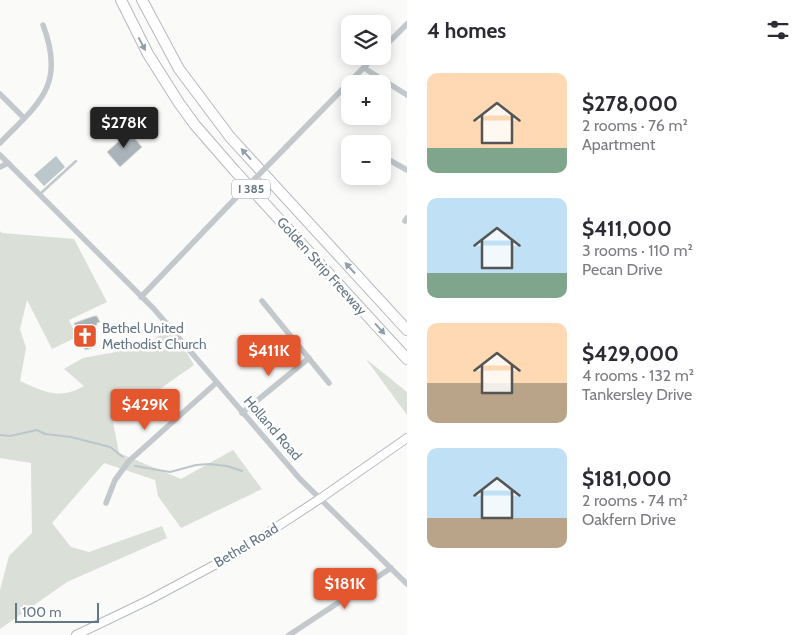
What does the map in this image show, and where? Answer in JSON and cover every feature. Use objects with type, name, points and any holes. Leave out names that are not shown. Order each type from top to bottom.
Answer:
[{"type":"highway","name":"Golden Strip Freeway","points":[[121,0],[152,62],[195,125],[407,359]]},
{"type":"highway","name":"Golden Strip Freeway","points":[[142,0],[179,69],[230,137],[407,330]]},
{"type":"street","points":[[391,40],[407,24]]},
{"type":"street","points":[[0,142],[42,98],[51,76],[52,53],[44,25]]},
{"type":"street","points":[[141,297],[367,65]]},
{"type":"street","points":[[364,68],[407,95]]},
{"type":"street","points":[[0,94],[24,118]]},
{"type":"street","name":"Holland Road","points":[[0,155],[141,297],[300,479],[407,584]]},
{"type":"street","points":[[391,161],[407,170]]},
{"type":"street","points":[[0,168],[8,163]]},
{"type":"street","points":[[262,301],[329,383]]},
{"type":"street","points":[[242,413],[309,358]]},
{"type":"street","points":[[106,503],[115,480],[129,461],[216,382]]},
{"type":"street","name":"Bethel Road","points":[[76,635],[149,600],[237,553],[321,498],[407,438]]},
{"type":"street","points":[[289,635],[302,632],[391,568]]},
{"type":"lane","points":[[39,195],[76,161]]},
{"type":"shaded area","points":[[56,156],[65,167],[44,186],[34,175]]},
{"type":"shaded area","points":[[0,231],[2,233],[74,239],[107,302],[69,320],[77,337],[52,349],[27,300],[20,329],[26,348],[20,381],[52,393],[67,393],[75,390],[84,386],[64,369],[83,358],[116,352],[135,343],[152,342],[170,324],[194,365],[113,422],[119,453],[181,479],[233,450],[262,489],[181,528],[158,496],[155,480],[104,463],[52,523],[71,547],[89,552],[162,526],[167,538],[67,582],[0,629],[0,590],[9,556],[32,533],[31,463],[0,458]]},
{"type":"shaded area","points":[[366,359],[407,392],[407,415]]},
{"type":"building","points":[[129,132],[142,147],[120,167],[107,152]]},
{"type":"building","name":"Bethel United Methodist Church","points":[[97,316],[100,322],[86,330],[95,347],[85,350],[74,323]]},
{"type":"waterway","points":[[0,435],[10,436],[37,430],[45,434],[71,437],[110,447],[123,457]]},
{"type":"waterway","points":[[135,466],[170,472],[196,465],[209,464],[227,466],[242,471]]},
{"type":"place","name":"Bethel United Methodist Church","points":[[85,336]]}]
